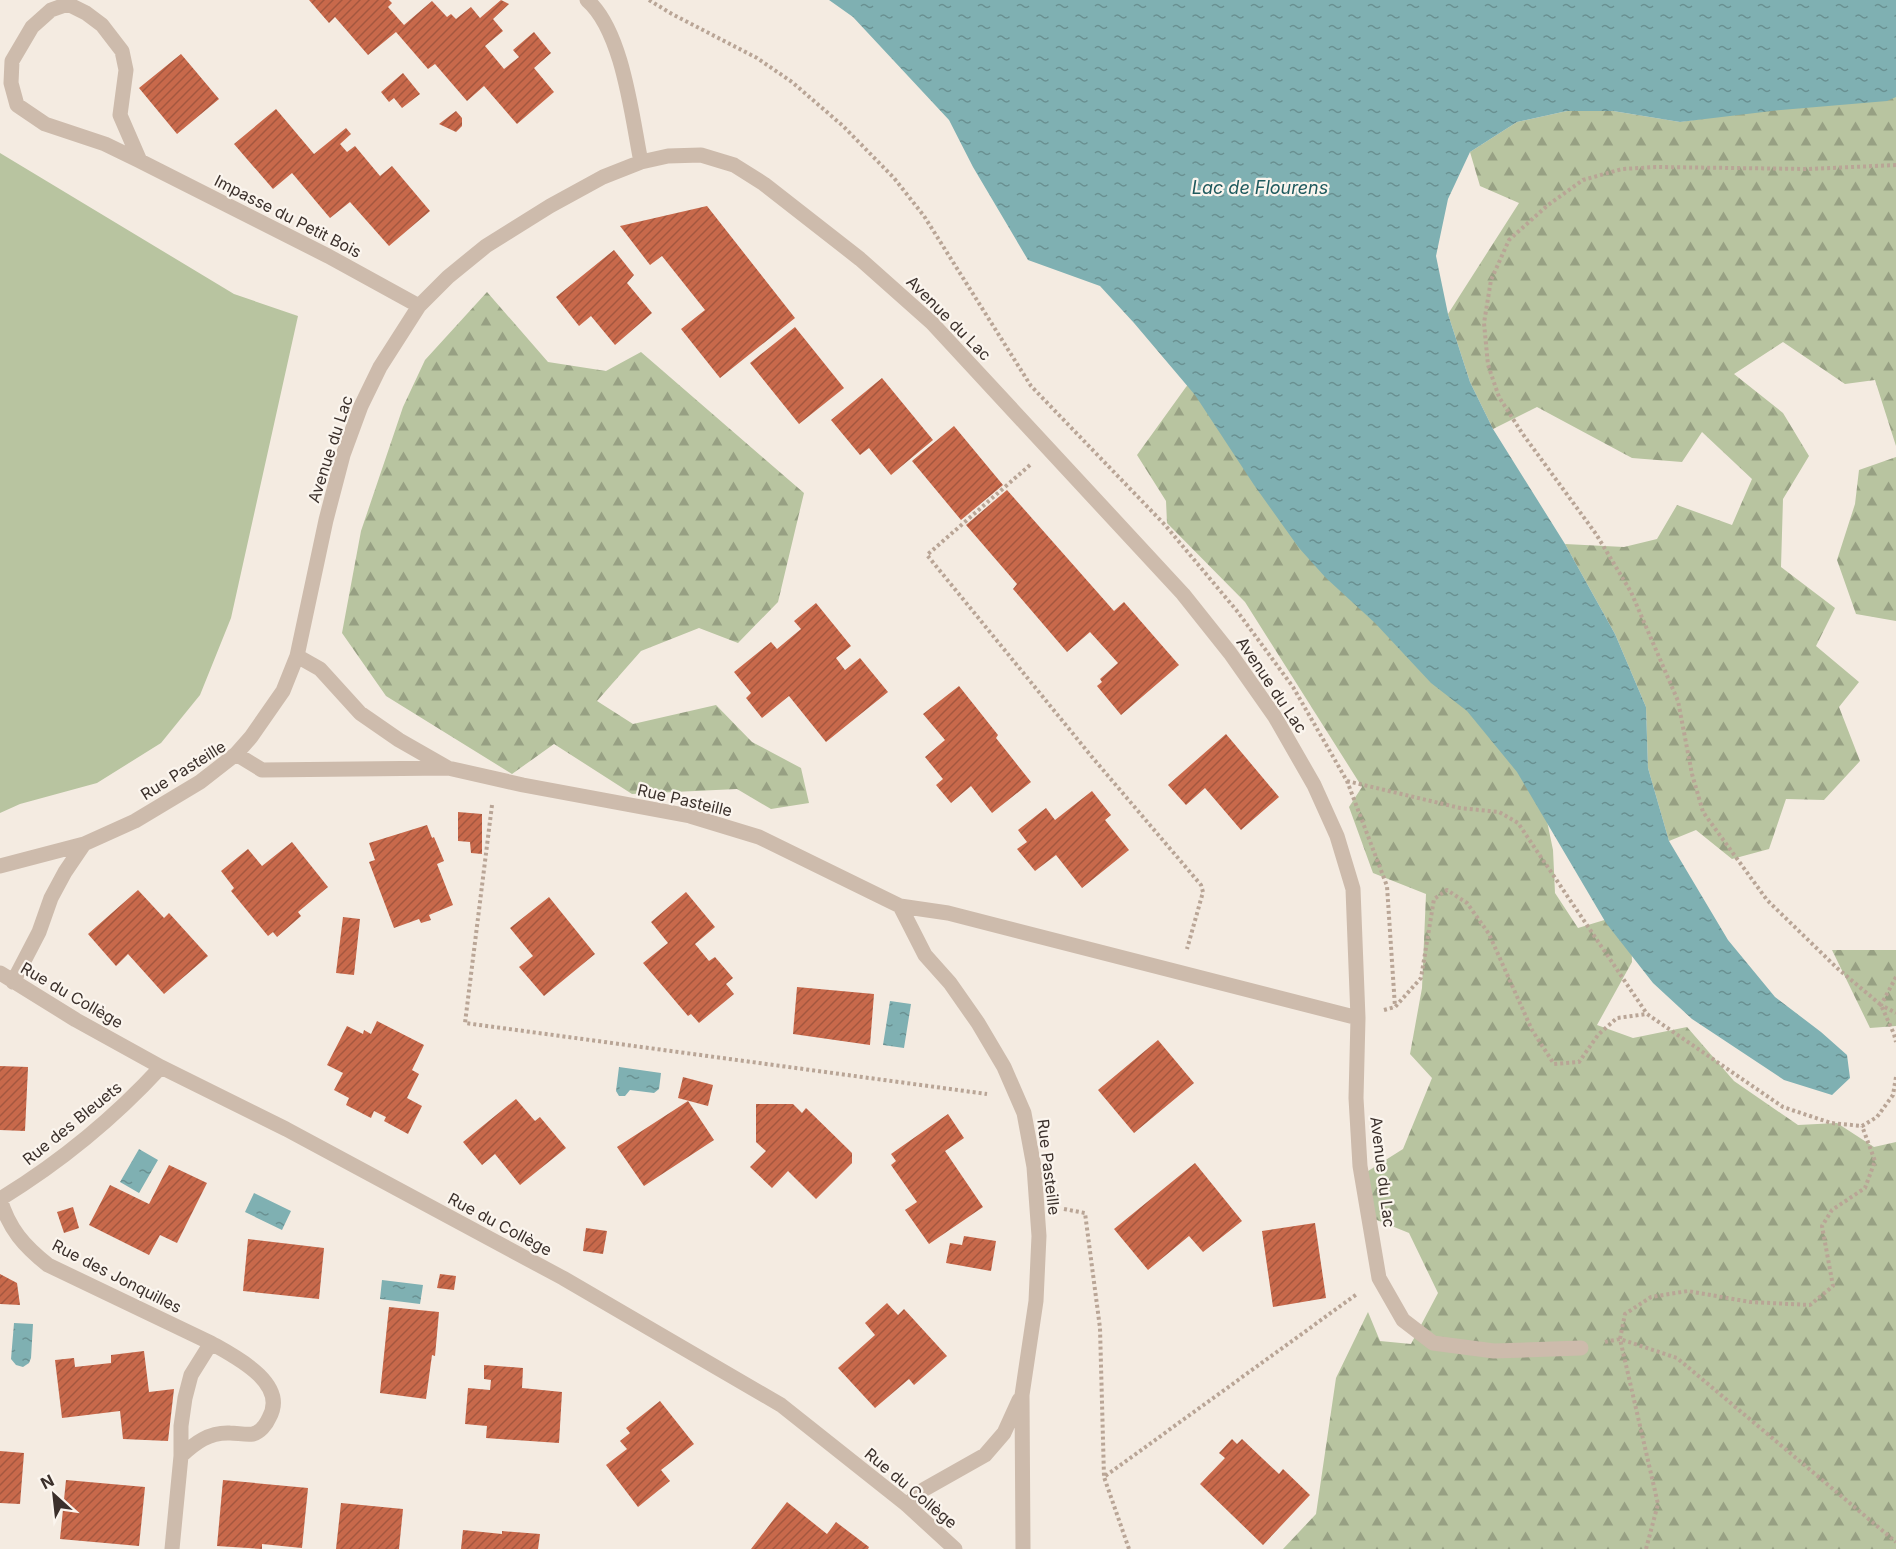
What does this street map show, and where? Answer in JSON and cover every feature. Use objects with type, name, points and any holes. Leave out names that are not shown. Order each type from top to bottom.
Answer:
[{"type":"street","points":[[587,0],[607,27],[621,64],[641,162]]},
{"type":"street","name":"Impasse du Petit Bois","points":[[140,161],[120,115],[126,70],[122,51],[102,25],[86,13],[68,4],[51,10],[32,27],[12,61],[11,83],[18,105],[45,124],[105,144],[140,161],[328,256],[419,306]]},
{"type":"street","name":"Avenue du Lac","points":[[236,754],[283,691],[297,656],[326,520],[344,455],[361,406],[380,367],[419,306],[448,277],[486,246],[550,206],[603,177],[641,162],[668,156],[701,155],[734,165],[764,184],[860,259],[932,323],[1183,594],[1230,653],[1275,717],[1314,785],[1336,836],[1353,889],[1358,1018],[1356,1098],[1360,1166],[1380,1278],[1403,1320],[1433,1343],[1494,1351],[1581,1348]]},
{"type":"street","name":"Rue Pasteille","points":[[297,656],[320,669],[360,713],[399,740],[448,768]]},
{"type":"street","name":"Rue Pasteille","points":[[0,867],[84,844],[135,821],[200,782],[236,754],[261,770],[448,768],[690,816],[759,837],[900,906],[948,913],[1358,1018]]},
{"type":"street","points":[[6,978],[39,932],[51,898],[84,844]]},
{"type":"street","name":"Rue Pasteille","points":[[900,906],[925,955],[950,983],[978,1023],[1004,1067],[1024,1113],[1034,1167],[1040,1236],[1036,1301],[1022,1395],[1023,1549]]},
{"type":"street","name":"Rue du Collège","points":[[6,978],[161,1067],[286,1129],[563,1278],[781,1405],[907,1504],[955,1549]]},
{"type":"street","name":"Rue des Bleuets","points":[[0,1199],[33,1178],[100,1125],[133,1097],[161,1067]]},
{"type":"street","name":"Rue des Jonquilles","points":[[0,1199],[5,1217],[16,1234],[31,1252],[48,1265],[211,1343],[246,1363],[260,1376],[273,1402],[271,1416],[262,1429],[253,1434],[216,1433],[194,1444],[181,1456]]},
{"type":"street","points":[[172,1549],[185,1398],[191,1375],[211,1343]]},
{"type":"street","name":"Rue Pasteille","points":[[907,1504],[923,1490],[985,1455],[1004,1433],[1022,1395]]},
{"type":"path","points":[[1896,165],[1809,169],[1656,167],[1622,169],[1583,180],[1548,205],[1509,240],[1491,280],[1484,323],[1488,364],[1500,397],[1522,434],[1596,534],[1631,592],[1678,701],[1702,812],[1767,900],[1837,968],[1881,1005],[1896,1012]]},
{"type":"path","points":[[1049,448],[927,555],[1092,757],[1201,885],[1203,892],[1180,972]]},
{"type":"path","points":[[495,778],[465,1023],[988,1095],[1013,1088]]},
{"type":"path","points":[[1347,782],[1460,808],[1499,812],[1518,824],[1647,1014],[1783,1107],[1831,1123],[1862,1126],[1877,1117],[1893,1095],[1896,1077]]},
{"type":"path","points":[[1395,1007],[1421,978],[1434,899],[1447,890],[1467,903],[1489,934],[1532,1030],[1554,1064],[1579,1062],[1598,1035],[1617,1018],[1647,1014]]},
{"type":"path","points":[[1881,1005],[1896,977]]},
{"type":"path","points":[[1881,1005],[1896,1042]]},
{"type":"path","points":[[1646,1549],[1658,1504],[1620,1339],[1625,1314],[1651,1297],[1688,1291],[1750,1302],[1810,1305],[1833,1286],[1822,1226],[1832,1210],[1865,1188],[1875,1161],[1862,1126]]},
{"type":"path","points":[[1037,1203],[1085,1213],[1100,1328],[1104,1477],[1130,1549]]},
{"type":"path","points":[[1104,1477],[1380,1278]]},
{"type":"path","points":[[1581,1348],[1620,1339],[1677,1358],[1896,1542]]},
{"type":"green space","points":[[1896,89],[1896,446],[1875,380],[1845,384],[1783,342],[1734,374],[1783,413],[1809,456],[1783,499],[1781,567],[1835,608],[1816,646],[1859,682],[1839,707],[1860,761],[1824,800],[1786,799],[1769,849],[1732,859],[1696,830],[1669,841],[1648,768],[1646,707],[1615,634],[1565,544],[1624,547],[1657,539],[1677,505],[1732,525],[1752,479],[1702,432],[1682,462],[1632,458],[1537,407],[1493,429],[1470,382],[1448,314],[1519,203],[1480,186],[1470,152],[1517,122],[1567,111],[1613,111],[1680,122]]},
{"type":"green space","points":[[0,153],[234,294],[298,316],[231,618],[200,695],[161,743],[97,783],[20,804],[0,813]]},
{"type":"green space","points":[[487,292],[548,362],[606,371],[641,352],[804,493],[778,602],[738,643],[699,628],[641,651],[597,701],[633,724],[716,705],[752,742],[801,768],[809,803],[771,809],[737,789],[632,794],[554,744],[512,774],[386,696],[342,633],[361,531],[403,407],[425,360]]},
{"type":"green space","points":[[1202,369],[1495,729],[1547,821],[1553,850],[1555,893],[1578,928],[1611,918],[1631,932],[1632,962],[1597,1025],[1633,1038],[1687,1027],[1734,1081],[1798,1125],[1837,1123],[1874,1147],[1896,1142],[1896,1549],[1283,1549],[1316,1514],[1336,1378],[1368,1312],[1380,1341],[1411,1344],[1438,1293],[1409,1233],[1362,1214],[1357,1178],[1403,1149],[1432,1078],[1410,1054],[1422,988],[1426,894],[1373,873],[1349,807],[1362,787],[1245,602],[1167,523],[1166,501],[1137,455],[1186,387]]},
{"type":"green space","points":[[1896,457],[1896,621],[1856,614],[1837,560],[1855,504],[1859,470]]},
{"type":"green space","points":[[1832,950],[1896,950],[1896,1026],[1870,1028]]},
{"type":"water","name":"Lac de Flourens","points":[[829,0],[1896,0],[1896,97],[1887,101],[1680,122],[1613,111],[1567,111],[1517,122],[1470,152],[1448,199],[1436,256],[1448,314],[1470,382],[1493,429],[1565,544],[1615,634],[1646,707],[1648,768],[1669,841],[1728,940],[1775,997],[1847,1055],[1850,1078],[1832,1095],[1784,1080],[1692,1019],[1653,983],[1606,923],[1517,772],[1467,711],[1431,683],[1375,623],[1326,578],[1299,548],[1195,395],[1100,286],[1028,260],[973,167],[949,120],[853,17]]},
{"type":"water","points":[[890,1001],[911,1004],[904,1048],[883,1045]]},
{"type":"water","points":[[619,1067],[661,1073],[659,1089],[654,1093],[630,1090],[625,1096],[619,1096],[616,1091]]},
{"type":"water","points":[[139,1149],[158,1160],[139,1193],[120,1182]]},
{"type":"water","points":[[254,1193],[291,1211],[282,1230],[245,1212]]},
{"type":"water","points":[[382,1280],[423,1285],[420,1304],[380,1299]]},
{"type":"water","points":[[14,1323],[33,1324],[31,1358],[29,1363],[23,1367],[16,1365],[11,1359]]},
{"type":"building","points":[[309,0],[389,0],[392,3],[388,7],[404,25],[432,1],[447,17],[451,14],[456,19],[471,7],[480,18],[501,0],[509,4],[493,19],[503,31],[485,46],[504,69],[519,57],[513,50],[534,32],[551,53],[534,68],[554,92],[517,124],[484,86],[467,101],[435,64],[428,69],[396,32],[368,55],[335,17],[329,23]]},
{"type":"building","points":[[181,54],[219,99],[177,134],[139,88]]},
{"type":"building","points":[[403,73],[420,94],[402,108],[394,98],[389,102],[381,92]]},
{"type":"building","points":[[276,109],[314,154],[346,128],[351,134],[340,144],[347,152],[355,146],[380,176],[392,166],[430,211],[389,246],[350,202],[330,218],[292,173],[273,189],[234,144]]},
{"type":"building","points":[[456,111],[462,118],[462,126],[456,132],[439,124]]},
{"type":"building","points":[[707,206],[795,318],[720,378],[681,329],[705,310],[662,256],[650,265],[620,226]]},
{"type":"building","points":[[614,250],[634,275],[627,283],[652,313],[615,345],[591,316],[579,326],[556,297]]},
{"type":"building","points":[[795,327],[844,388],[799,424],[750,363]]},
{"type":"building","points":[[882,378],[933,440],[891,475],[869,448],[860,455],[831,420]]},
{"type":"building","points":[[954,426],[1003,485],[961,520],[912,461]]},
{"type":"building","points":[[1007,490],[1114,611],[1124,602],[1179,665],[1121,715],[1097,686],[1102,682],[1100,679],[1118,663],[1090,632],[1067,652],[1013,589],[1017,584],[966,525]]},
{"type":"building","points":[[816,603],[851,646],[836,658],[845,670],[860,658],[888,692],[826,742],[789,696],[762,718],[746,698],[751,693],[734,672],[771,642],[777,649],[801,629],[794,621]]},
{"type":"building","points":[[959,686],[1031,782],[992,813],[971,786],[951,803],[936,785],[943,779],[925,757],[945,740],[923,714]]},
{"type":"building","points":[[1226,734],[1279,797],[1241,830],[1205,788],[1186,805],[1168,785]]},
{"type":"building","points":[[1092,791],[1111,815],[1105,820],[1129,850],[1082,888],[1056,855],[1035,871],[1017,849],[1027,842],[1018,830],[1046,808],[1055,820]]},
{"type":"building","points":[[458,812],[482,814],[482,854],[471,853],[470,842],[458,841]]},
{"type":"building","points":[[427,825],[444,861],[437,864],[453,905],[429,915],[431,920],[421,923],[419,919],[394,928],[369,862],[375,860],[369,843]]},
{"type":"building","points":[[292,842],[328,887],[298,912],[301,916],[277,937],[273,932],[268,936],[231,891],[234,888],[221,871],[248,849],[262,866]]},
{"type":"building","points":[[138,890],[164,918],[169,913],[208,956],[164,994],[128,954],[116,966],[88,934]]},
{"type":"building","points":[[686,892],[715,927],[695,944],[709,961],[715,957],[733,978],[726,984],[734,994],[699,1023],[691,1014],[688,1016],[643,963],[668,943],[651,922]]},
{"type":"building","points":[[549,897],[595,954],[544,996],[519,967],[533,956],[510,928]]},
{"type":"building","points":[[343,917],[360,919],[354,975],[336,973]]},
{"type":"building","points":[[797,987],[874,994],[870,1045],[793,1034]]},
{"type":"building","points":[[377,1021],[424,1045],[412,1070],[419,1074],[407,1098],[422,1106],[408,1134],[384,1121],[386,1117],[374,1111],[371,1118],[346,1105],[349,1098],[334,1090],[343,1073],[327,1065],[347,1026],[363,1034],[364,1030],[371,1034]]},
{"type":"building","points":[[1158,1040],[1194,1083],[1134,1133],[1098,1090]]},
{"type":"building","points":[[0,1066],[28,1067],[25,1131],[0,1130]]},
{"type":"building","points":[[683,1077],[713,1085],[708,1106],[678,1098]]},
{"type":"building","points":[[516,1099],[535,1121],[540,1117],[566,1148],[520,1185],[495,1154],[482,1165],[463,1142]]},
{"type":"building","points":[[688,1101],[714,1140],[644,1186],[617,1147]]},
{"type":"building","points":[[756,1104],[793,1104],[802,1113],[806,1108],[852,1153],[852,1163],[816,1199],[788,1171],[772,1188],[750,1167],[766,1151],[756,1142]]},
{"type":"building","points":[[948,1114],[964,1138],[945,1151],[983,1207],[929,1244],[905,1210],[917,1202],[891,1165],[896,1161],[891,1154]]},
{"type":"building","points":[[1195,1163],[1242,1221],[1203,1252],[1189,1236],[1148,1270],[1114,1229]]},
{"type":"building","points":[[169,1165],[207,1183],[177,1243],[160,1235],[149,1255],[89,1225],[110,1185],[149,1204]]},
{"type":"building","points":[[73,1207],[79,1228],[64,1233],[57,1212]]},
{"type":"building","points":[[1315,1223],[1326,1298],[1273,1307],[1262,1231]]},
{"type":"building","points":[[586,1228],[607,1231],[603,1254],[583,1251]]},
{"type":"building","points":[[964,1236],[996,1241],[991,1271],[946,1263],[950,1243],[962,1245]]},
{"type":"building","points":[[248,1239],[324,1248],[319,1299],[243,1291]]},
{"type":"building","points":[[0,1274],[17,1283],[20,1305],[0,1304]]},
{"type":"building","points":[[440,1274],[456,1276],[454,1290],[437,1288]]},
{"type":"building","points":[[887,1303],[898,1315],[904,1309],[947,1356],[914,1385],[909,1379],[875,1408],[838,1368],[875,1335],[865,1323]]},
{"type":"building","points":[[389,1307],[439,1312],[435,1356],[432,1355],[426,1399],[380,1393]]},
{"type":"building","points":[[144,1351],[149,1392],[174,1389],[168,1441],[123,1439],[120,1411],[62,1418],[55,1360],[74,1358],[75,1367],[111,1363],[111,1355]]},
{"type":"building","points":[[484,1365],[523,1368],[522,1388],[562,1392],[559,1443],[486,1438],[487,1426],[465,1424],[468,1388],[490,1390],[491,1380],[484,1379]]},
{"type":"building","points":[[660,1401],[694,1444],[661,1470],[670,1481],[638,1507],[606,1465],[627,1449],[620,1441],[630,1433],[626,1428]]},
{"type":"building","points":[[1232,1439],[1237,1444],[1242,1439],[1279,1474],[1283,1469],[1310,1495],[1263,1545],[1200,1484],[1225,1458],[1219,1453]]},
{"type":"building","points":[[0,1451],[24,1453],[20,1504],[0,1503]]},
{"type":"building","points":[[66,1480],[145,1487],[139,1546],[60,1539]]},
{"type":"building","points":[[223,1480],[308,1488],[302,1548],[262,1544],[262,1549],[217,1546]]},
{"type":"building","points":[[787,1502],[827,1534],[836,1522],[869,1547],[868,1549],[751,1549]]},
{"type":"building","points":[[341,1503],[403,1509],[399,1549],[336,1549]]},
{"type":"building","points":[[463,1530],[502,1534],[502,1531],[540,1534],[538,1549],[461,1549]]}]
